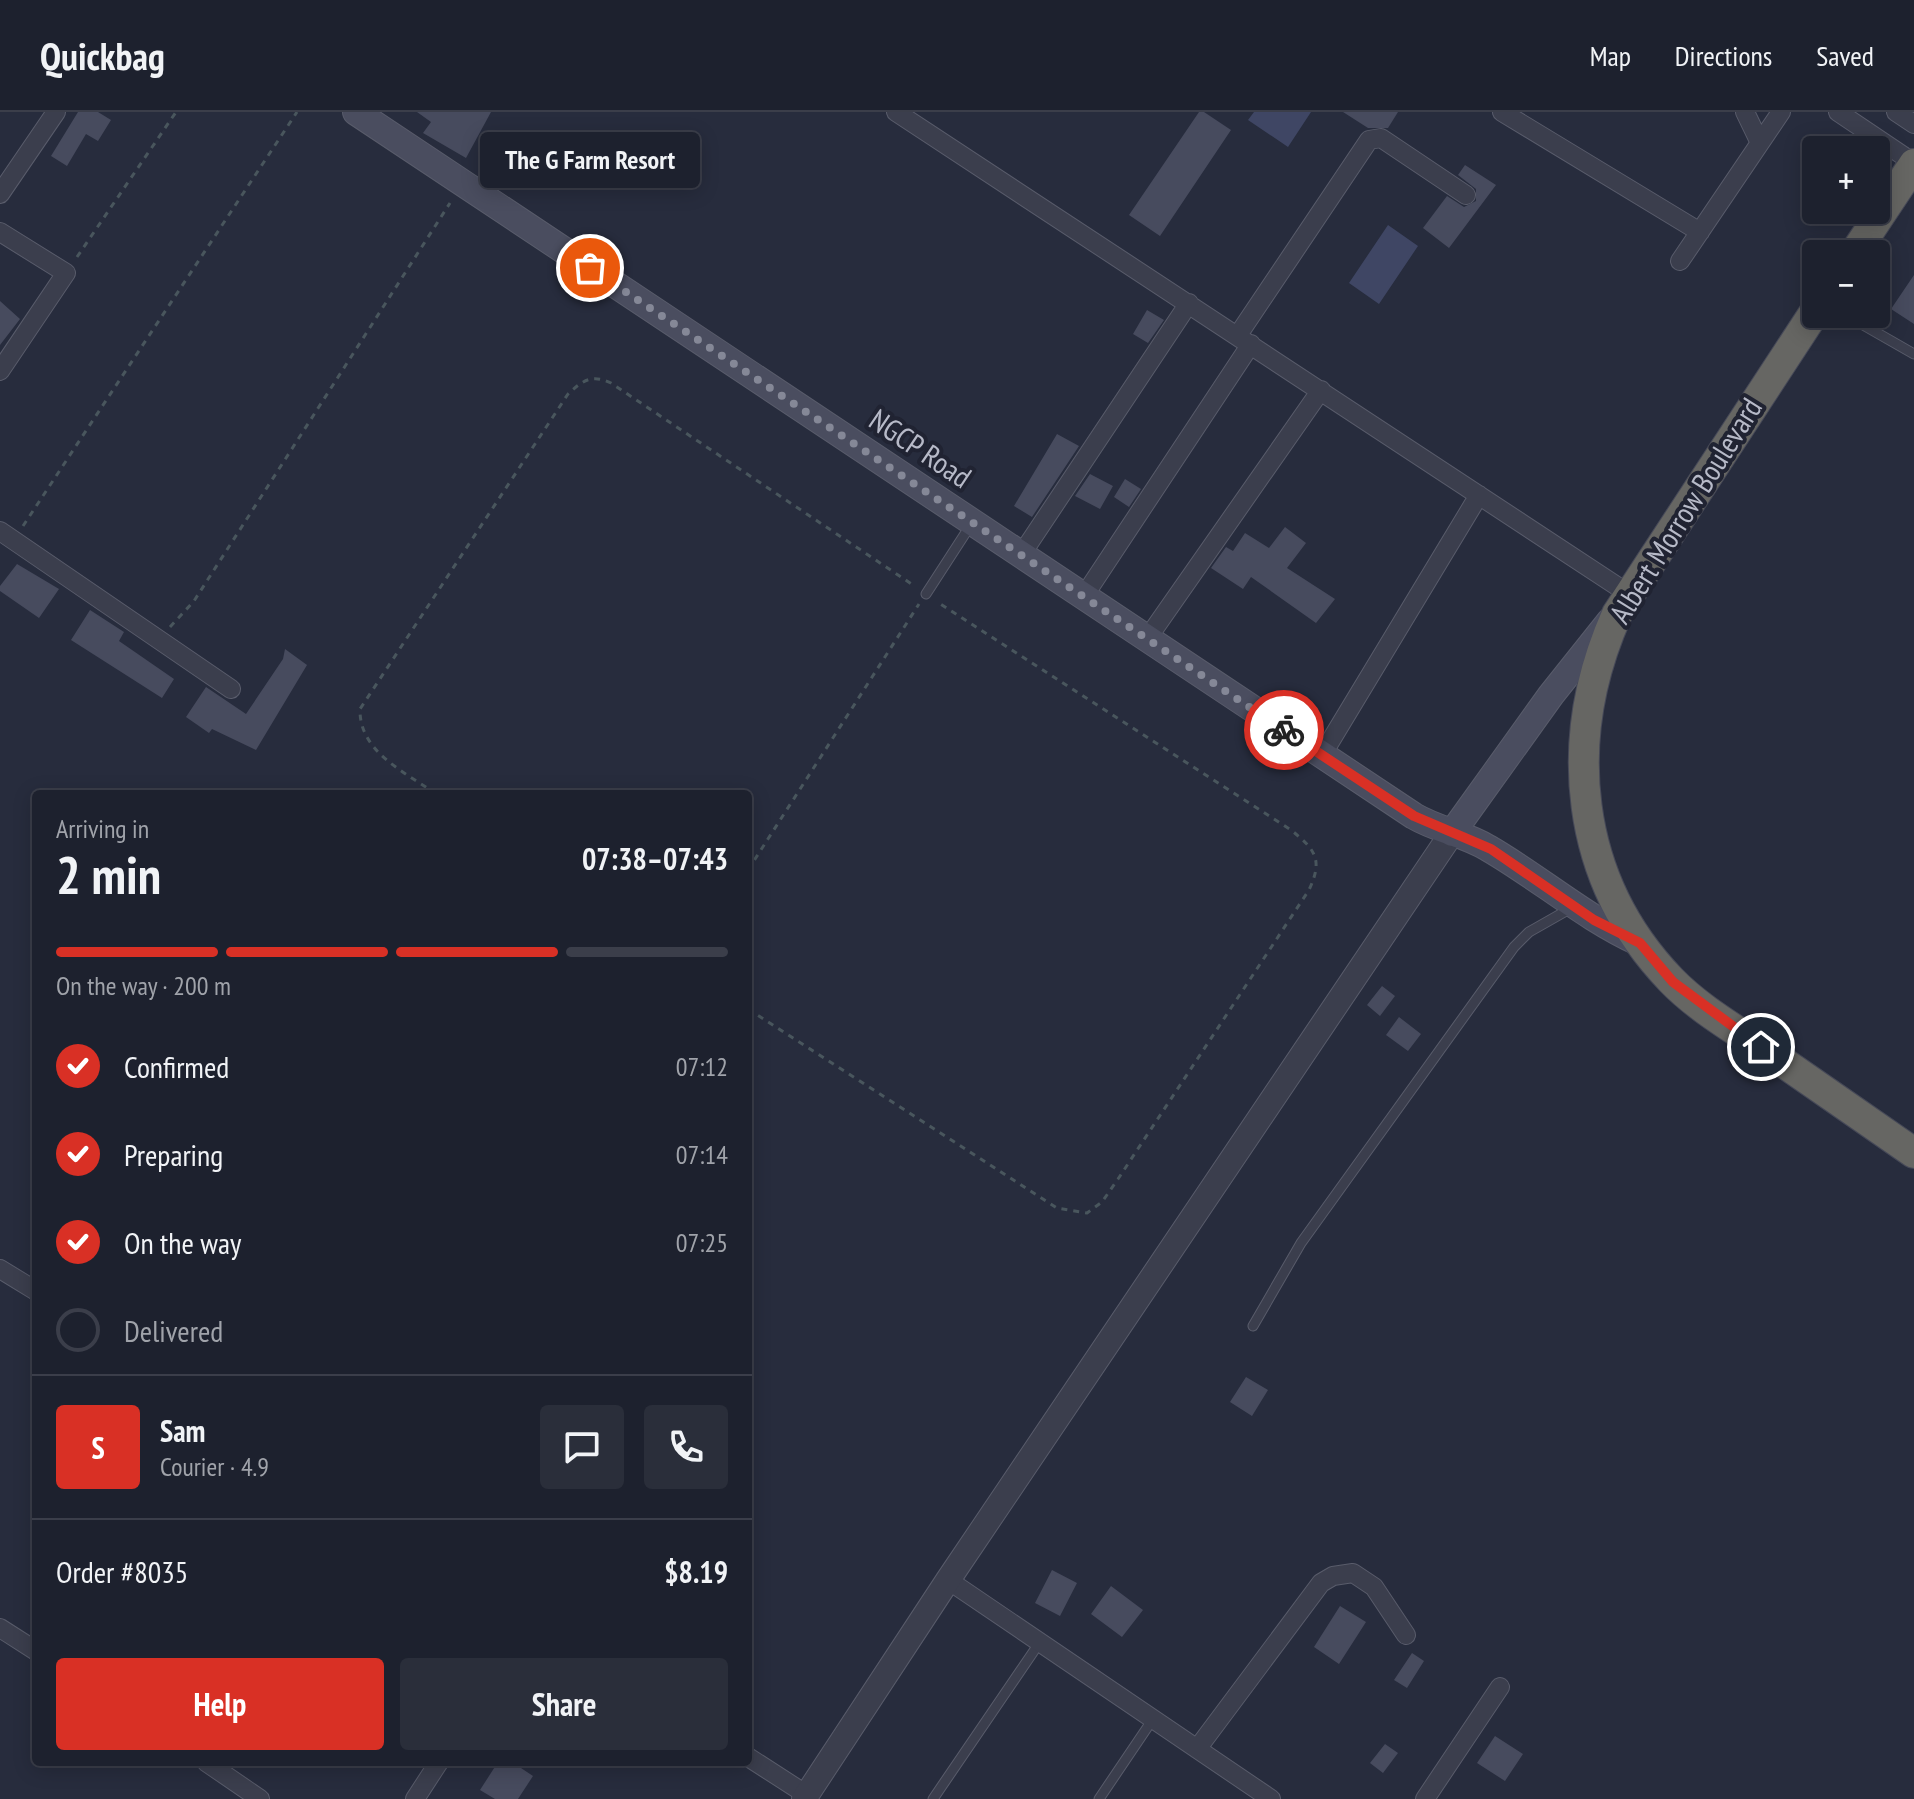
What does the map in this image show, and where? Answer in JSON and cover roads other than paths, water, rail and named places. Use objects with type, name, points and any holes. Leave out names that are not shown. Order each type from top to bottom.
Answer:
[{"type":"highway","points":[[1863,240],[1914,164]]},
{"type":"highway","name":"Albert Morrow Boulevard","points":[[1804,328],[1623,604],[1593,683],[1584,738],[1583,774],[1588,817],[1616,908],[1673,982],[1710,1012],[1914,1153]]},
{"type":"main road","name":"NGCP Road","points":[[356,112],[1414,816],[1491,849],[1574,907],[1640,943]]},
{"type":"main road","points":[[1452,833],[1558,686],[1623,604]]},
{"type":"street","points":[[0,194],[56,112]]},
{"type":"street","points":[[896,112],[1479,495],[1623,604]]},
{"type":"street","points":[[1502,112],[1700,232]]},
{"type":"street","points":[[1745,112],[1760,143]]},
{"type":"street","points":[[1680,261],[1781,112]]},
{"type":"street","points":[[1838,112],[1858,118],[1914,164]]},
{"type":"street","points":[[1896,112],[1914,124]]},
{"type":"street","points":[[1084,596],[1369,140],[1381,138],[1466,195]]},
{"type":"street","points":[[0,232],[66,273],[0,371]]},
{"type":"street","points":[[1021,555],[1189,303]]},
{"type":"street","points":[[1147,639],[1321,390]]},
{"type":"street","points":[[1322,755],[1479,495]]},
{"type":"street","points":[[7,536],[231,689]]},
{"type":"street","points":[[752,1760],[806,1797],[948,1580],[1452,833]]},
{"type":"street","points":[[0,1269],[32,1289]]},
{"type":"street","points":[[1197,1749],[1321,1583],[1333,1576],[1353,1573],[1374,1587],[1406,1635]]},
{"type":"street","points":[[948,1580],[1271,1799]]},
{"type":"street","points":[[0,1628],[32,1648]]},
{"type":"street","points":[[1425,1799],[1500,1687]]},
{"type":"street","points":[[212,1766],[260,1799]]},
{"type":"street","points":[[415,1799],[436,1766]]},
{"type":"lane","points":[[1868,328],[1914,354]]},
{"type":"lane","points":[[926,594],[973,522]]},
{"type":"lane","points":[[1253,1326],[1301,1243],[1514,947],[1529,932],[1574,907]]},
{"type":"lane","points":[[933,1799],[1040,1642]]},
{"type":"lane","points":[[1099,1799],[1153,1719]]},
{"type":"water","points":[[1254,112],[1311,112],[1288,147],[1248,120]]},
{"type":"water","points":[[1388,225],[1418,246],[1379,304],[1349,283]]},
{"type":"place","name":"The G Farm Resort","points":[[590,268]]}]
